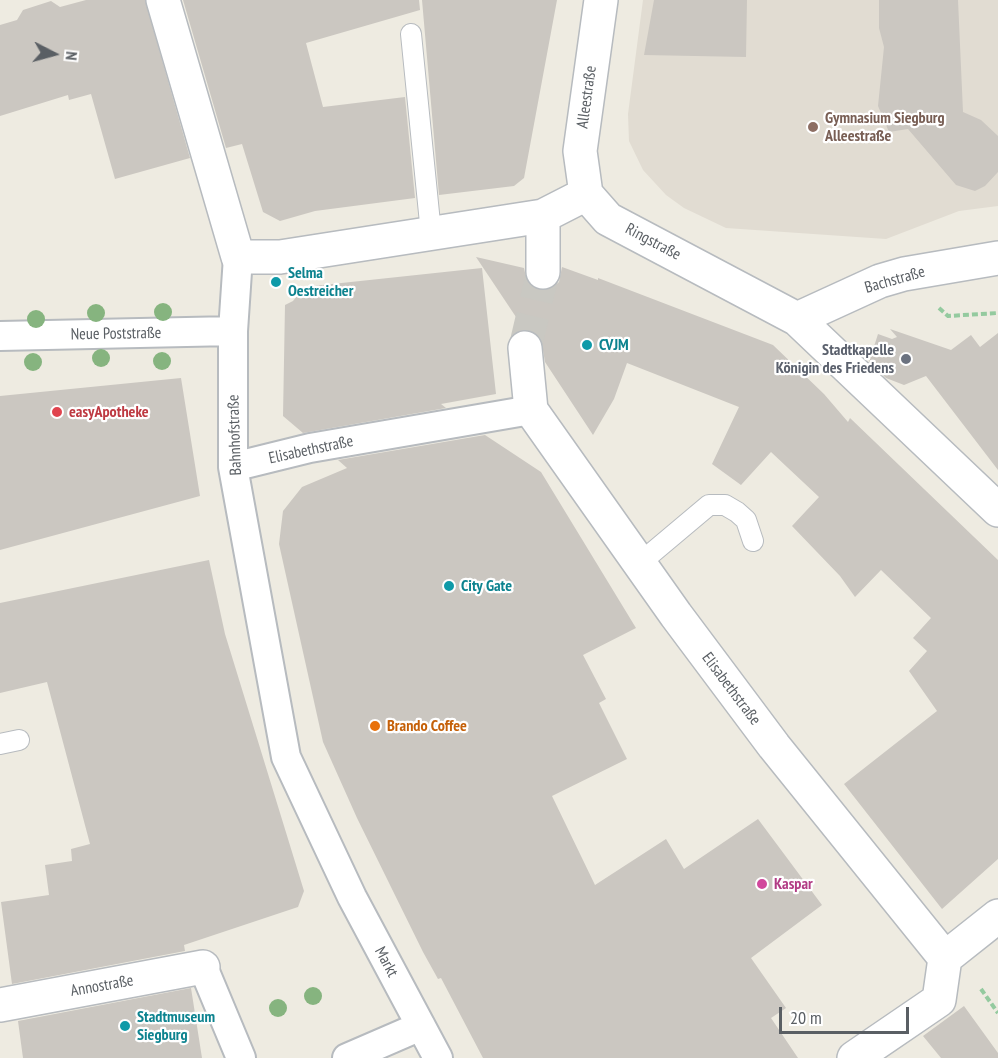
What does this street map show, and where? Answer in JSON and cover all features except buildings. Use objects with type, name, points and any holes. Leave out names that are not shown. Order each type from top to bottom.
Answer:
[{"type":"street","name":"Bahnhofstraße","points":[[163,0],[238,257],[233,331],[233,467],[286,757],[352,897]]},
{"type":"street","name":"Alleestraße","points":[[586,194],[580,151],[601,0]]},
{"type":"street","points":[[238,257],[280,256],[543,216],[586,194]]},
{"type":"street","name":"Ringstraße","points":[[586,194],[608,219],[797,319],[998,510]]},
{"type":"street","points":[[543,216],[543,272]]},
{"type":"street","name":"Bachstraße","points":[[797,319],[880,281],[904,274],[998,258]]},
{"type":"street","name":"Neue Poststraße","points":[[0,336],[233,331]]},
{"type":"street","name":"Elisabethstraße","points":[[525,348],[531,410],[774,746],[945,958]]},
{"type":"street","name":"Elisabethstraße","points":[[233,467],[310,448],[531,410]]},
{"type":"street","name":"Markt","points":[[352,897],[438,1058]]},
{"type":"street","points":[[854,1058],[939,1000],[945,958],[998,916]]},
{"type":"street","points":[[203,967],[241,1058]]},
{"type":"street","name":"Annostraße","points":[[1,999],[203,967]]},
{"type":"street","points":[[347,1058],[420,1026]]},
{"type":"lane","points":[[411,34],[431,233]]},
{"type":"lane","points":[[640,563],[709,505],[725,505],[737,512],[746,520],[753,540]]},
{"type":"shaded area","name":"Gymnasium Siegburg Alleestraße","points":[[643,0],[998,0],[998,206],[959,211],[886,239],[726,228],[684,208],[666,195],[643,170],[629,141],[628,114]]},
{"type":"tunnel","points":[[525,348],[543,272]]},
{"type":"place","name":"Gymnasium Siegburg Alleestraße","points":[[813,127]]},
{"type":"place","name":"Selma Oestreicher","points":[[276,282]]},
{"type":"place","name":"CVJM","points":[[587,345]]},
{"type":"place","name":"Stadtkapelle Königin des Friedens","points":[[906,359]]},
{"type":"place","name":"easyApotheke","points":[[57,412]]},
{"type":"place","name":"City Gate","points":[[449,586]]},
{"type":"place","name":"Brando Coffee","points":[[375,726]]},
{"type":"place","name":"Kaspar","points":[[762,884]]},
{"type":"place","name":"Stadtmuseum Siegburg","points":[[125,1026]]}]
